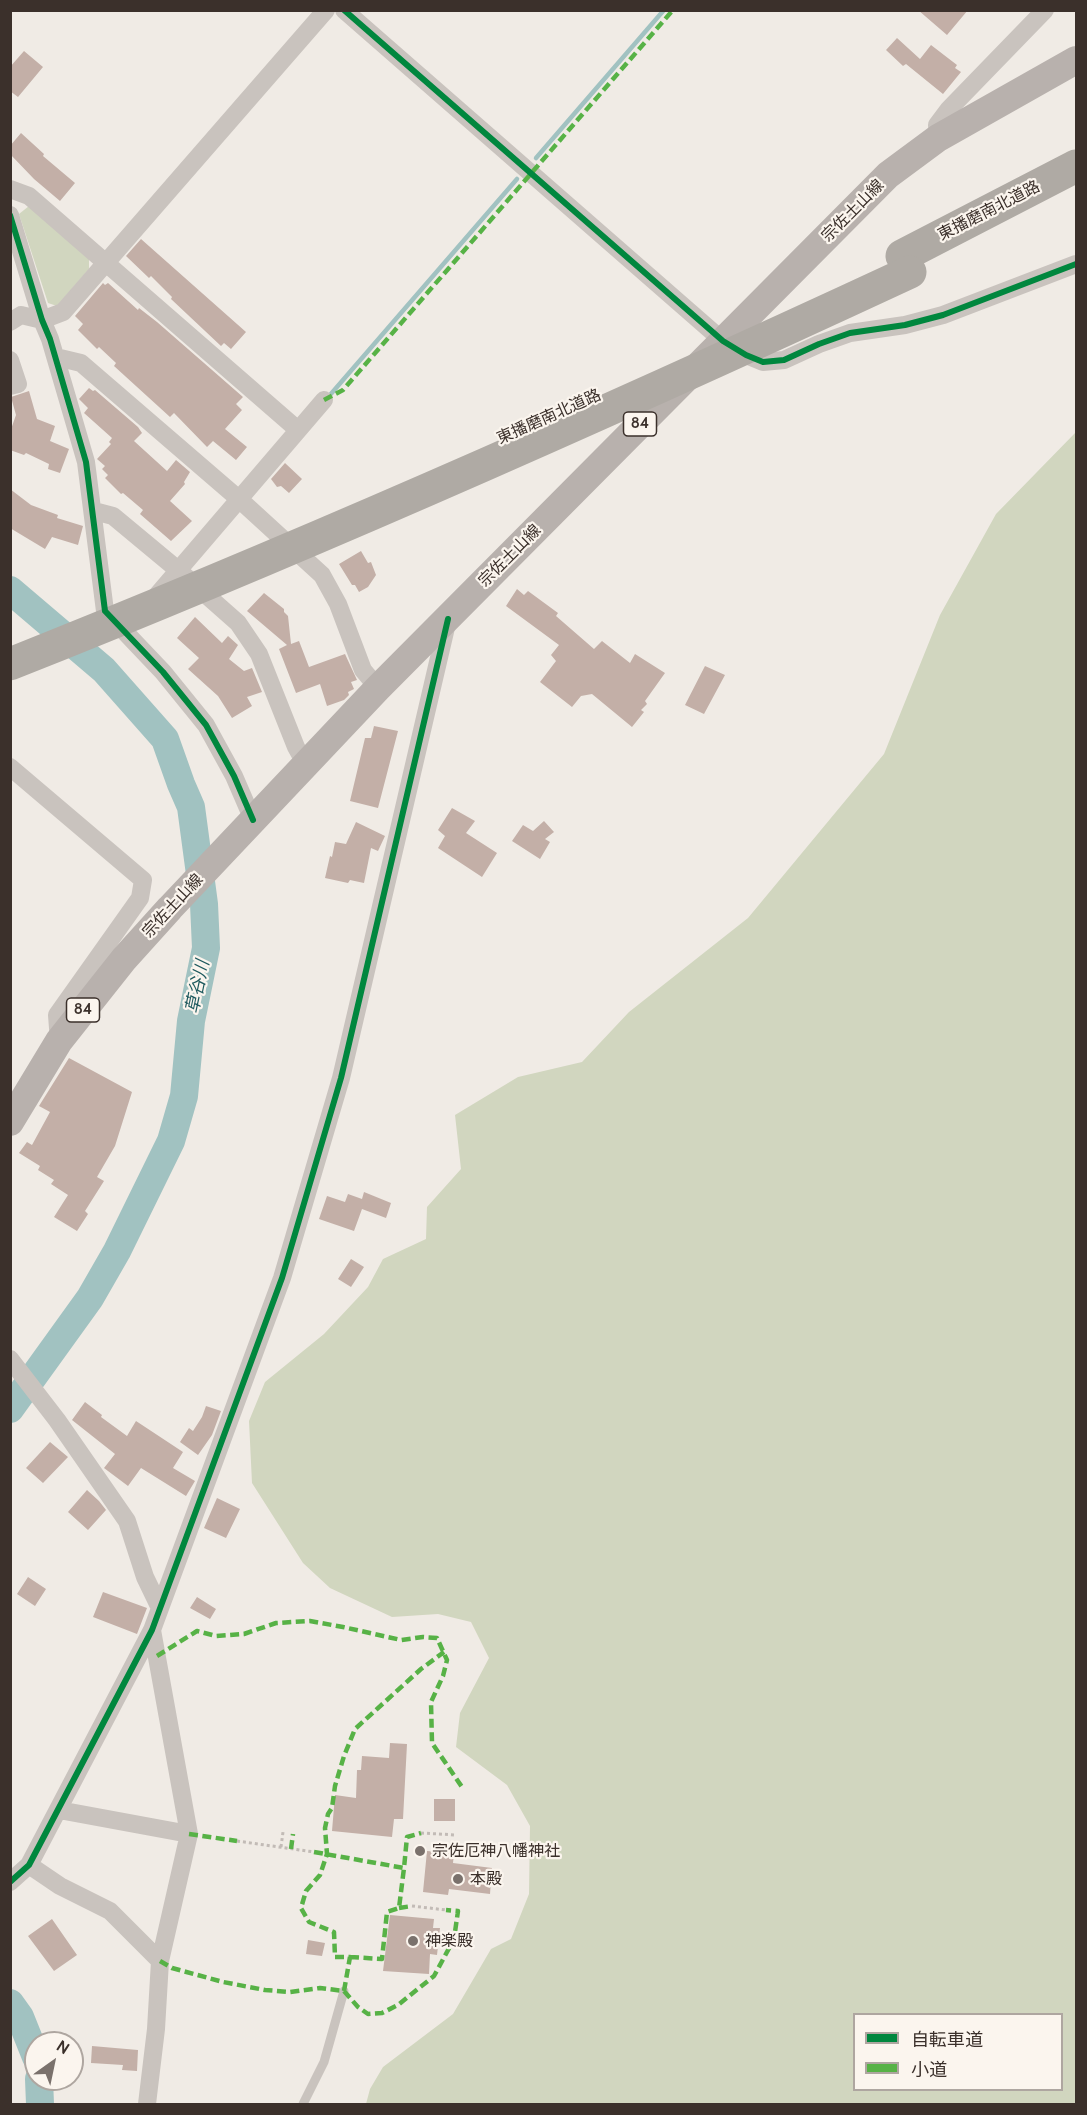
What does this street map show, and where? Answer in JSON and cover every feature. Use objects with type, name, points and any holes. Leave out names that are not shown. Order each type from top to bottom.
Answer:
[{"type":"highway","name":"東播磨南北道路","points":[[10,664],[274,558],[607,412],[1072,179]]},
{"type":"highway","name":"東播磨南北道路","points":[[10,644],[259,543],[745,329],[906,264]]},
{"type":"main road","name":"宗佐土山線","points":[[10,1122],[59,1041],[124,959],[170,908],[378,688],[888,175],[938,138],[1077,60]]},
{"type":"street","points":[[10,322],[21,315],[42,320],[63,312],[326,10]]},
{"type":"street","points":[[344,10],[723,341],[763,362],[784,360],[850,333],[905,325],[943,315],[1077,264]]},
{"type":"street","points":[[938,138],[937,125],[949,109],[1045,10]]},
{"type":"street","points":[[10,189],[29,196],[298,430]]},
{"type":"street","points":[[10,215],[87,462],[105,611],[162,672],[206,726],[234,776],[247,827]]},
{"type":"street","points":[[56,357],[81,363],[240,500],[322,575],[338,604],[363,670],[378,688]]},
{"type":"street","points":[[10,360],[18,384],[10,386]]},
{"type":"street","points":[[125,632],[324,400]]},
{"type":"street","points":[[94,511],[113,516],[238,623],[259,654],[296,747],[306,765]]},
{"type":"street","points":[[10,1882],[29,1866],[152,1630],[282,1278],[341,1078],[448,619]]},
{"type":"street","points":[[10,767],[143,880],[140,898],[57,1015],[59,1041]]},
{"type":"street","points":[[10,1359],[57,1420],[127,1521],[144,1577],[159,1606]]},
{"type":"street","points":[[147,2104],[156,2029],[160,1961],[189,1833],[152,1630]]},
{"type":"street","points":[[59,1810],[189,1833]]},
{"type":"street","points":[[29,1866],[60,1886],[110,1911],[160,1961]]},
{"type":"lane","points":[[303,2104],[324,2062],[344,1991]]},
{"type":"path","points":[[281,1847],[283,1832]]},
{"type":"path","points":[[421,1833],[456,1835]]},
{"type":"path","points":[[237,1841],[314,1852]]},
{"type":"path","points":[[412,1905],[446,1910]]},
{"type":"green space","points":[[29,206],[89,258],[89,269],[57,306],[48,303],[19,214]]},
{"type":"green space","points":[[1076,432],[1076,2104],[366,2104],[370,2089],[383,2067],[453,2014],[491,1949],[511,1939],[529,1894],[530,1826],[507,1785],[456,1747],[460,1713],[489,1658],[471,1622],[438,1614],[392,1617],[330,1588],[303,1563],[252,1483],[249,1421],[265,1382],[324,1334],[368,1287],[383,1259],[426,1239],[427,1207],[461,1169],[455,1115],[518,1077],[582,1062],[629,1012],[748,918],[884,754],[940,615],[996,514]]},
{"type":"building","points":[[918,10],[968,10],[947,35]]},
{"type":"building","points":[[897,38],[920,59],[931,45],[957,65],[955,68],[961,72],[943,94],[906,64],[903,66],[886,50]]},
{"type":"building","points":[[24,51],[43,67],[18,97],[10,91],[10,67]]},
{"type":"building","points":[[21,133],[44,154],[43,156],[75,183],[60,201],[10,154],[10,146]]},
{"type":"building","points":[[141,239],[246,332],[231,349],[224,343],[221,346],[171,299],[172,297],[151,276],[149,278],[126,256]]},
{"type":"building","points":[[103,283],[105,285],[108,283],[138,310],[139,308],[157,322],[243,397],[236,404],[242,410],[225,429],[247,447],[236,460],[213,441],[207,447],[174,413],[170,417],[114,366],[116,363],[99,347],[97,349],[78,330],[83,324],[75,316]]},
{"type":"building","points":[[89,388],[95,390],[138,427],[142,433],[134,441],[167,471],[176,460],[190,472],[185,484],[170,501],[192,521],[171,541],[140,514],[143,510],[123,493],[121,494],[105,478],[108,475],[102,469],[105,466],[97,459],[111,444],[109,442],[112,438],[84,413],[88,408],[79,399]]},
{"type":"building","points":[[29,391],[37,419],[55,426],[50,441],[69,449],[60,473],[48,469],[49,464],[26,453],[24,455],[10,450],[10,432],[16,415],[11,397]]},
{"type":"building","points":[[285,463],[302,479],[289,493],[281,486],[277,487],[271,479]]},
{"type":"building","points":[[10,489],[31,505],[58,515],[57,518],[83,526],[78,545],[52,537],[45,549],[10,528]]},
{"type":"building","points":[[361,551],[368,563],[371,562],[376,575],[368,587],[359,592],[339,564]]},
{"type":"building","points":[[517,589],[524,595],[528,591],[558,613],[556,616],[594,649],[602,641],[630,663],[635,654],[665,673],[645,701],[647,704],[641,710],[644,712],[632,727],[592,694],[581,696],[572,707],[540,682],[556,661],[551,655],[559,645],[506,606]]},
{"type":"building","points":[[264,593],[284,609],[288,616],[291,644],[299,641],[309,667],[345,654],[357,680],[351,682],[354,689],[348,692],[349,695],[344,700],[327,706],[320,684],[296,693],[279,649],[287,645],[247,611]]},
{"type":"building","points":[[195,617],[222,643],[228,636],[238,645],[229,659],[244,671],[252,668],[262,692],[247,697],[252,706],[232,718],[218,696],[188,669],[199,658],[177,638]]},
{"type":"building","points":[[705,666],[725,675],[704,714],[685,705]]},
{"type":"building","points":[[374,726],[398,731],[378,808],[350,801],[365,738],[371,738]]},
{"type":"building","points":[[452,808],[475,821],[466,833],[497,853],[482,877],[438,848],[445,836],[438,830]]},
{"type":"building","points":[[544,821],[554,832],[545,839],[550,842],[540,859],[512,841],[523,825],[533,831]]},
{"type":"building","points":[[356,822],[385,836],[378,851],[371,848],[364,883],[350,880],[348,883],[325,878],[335,842],[346,844]]},
{"type":"building","points":[[69,1058],[132,1092],[115,1146],[97,1177],[104,1181],[85,1211],[88,1214],[77,1231],[54,1217],[68,1195],[51,1184],[54,1180],[38,1170],[40,1166],[19,1153],[27,1142],[32,1145],[50,1112],[39,1106]]},
{"type":"building","points":[[364,1192],[391,1203],[386,1218],[362,1209],[354,1231],[319,1219],[327,1196],[345,1202],[348,1194],[362,1199]]},
{"type":"building","points":[[351,1259],[364,1267],[351,1287],[338,1279]]},
{"type":"building","points":[[85,1402],[127,1436],[136,1421],[183,1452],[173,1468],[195,1481],[186,1496],[141,1468],[128,1486],[104,1468],[115,1454],[72,1420]]},
{"type":"building","points":[[206,1406],[221,1411],[212,1435],[198,1455],[180,1442],[189,1428],[193,1431]]},
{"type":"building","points":[[50,1442],[68,1457],[43,1483],[26,1468]]},
{"type":"building","points":[[87,1490],[106,1510],[88,1530],[68,1512]]},
{"type":"building","points":[[217,1498],[240,1509],[226,1538],[204,1528]]},
{"type":"building","points":[[28,1577],[46,1589],[35,1606],[17,1594]]},
{"type":"building","points":[[103,1592],[147,1608],[137,1634],[93,1617]]},
{"type":"building","points":[[197,1597],[216,1609],[210,1619],[190,1608]]},
{"type":"building","points":[[390,1743],[407,1744],[403,1819],[394,1819],[392,1837],[332,1831],[335,1795],[356,1798],[357,1770],[361,1770],[362,1756],[389,1758]]},
{"type":"building","points":[[434,1799],[455,1799],[455,1821],[434,1821]]},
{"type":"building","name":"本殿","points":[[427,1851],[454,1853],[453,1863],[492,1868],[490,1894],[449,1889],[448,1895],[423,1892]]},
{"type":"building","name":"神楽殿","points":[[390,1915],[434,1919],[433,1928],[440,1928],[437,1955],[430,1954],[429,1974],[383,1971]]},
{"type":"building","points":[[52,1919],[77,1955],[54,1971],[28,1936]]},
{"type":"building","points":[[308,1940],[325,1943],[322,1956],[306,1954]]},
{"type":"building","points":[[92,2046],[138,2050],[137,2071],[122,2070],[123,2065],[91,2063]]},
{"type":"waterway","points":[[536,158],[664,10]]},
{"type":"waterway","points":[[330,395],[517,179]]},
{"type":"waterway","name":"草谷川","points":[[10,590],[104,670],[165,739],[191,807],[204,904],[206,948],[191,1021],[184,1096],[171,1141],[117,1251],[90,1298],[10,1409]]},
{"type":"waterway","name":"草谷川","points":[[10,2003],[20,2017],[26,2031]]},
{"type":"waterway","name":"草谷川","points":[[39,2091],[40,2104]]},
{"type":"marked path","points":[[324,400],[343,390],[673,10]]},
{"type":"marked path","points":[[157,1656],[197,1631],[216,1636],[244,1634],[276,1623],[310,1621],[401,1640],[437,1638],[447,1660],[443,1676],[431,1702],[432,1743],[462,1787]]},
{"type":"marked path","points":[[344,1991],[350,1957],[335,1957],[334,1932],[309,1922],[301,1908],[306,1891],[320,1875],[327,1854],[325,1828],[332,1808],[335,1786],[355,1729],[421,1669],[444,1652]]},
{"type":"marked path","points":[[314,1852],[404,1868],[407,1837],[421,1833]]},
{"type":"marked path","points":[[189,1834],[237,1841]]},
{"type":"marked path","points":[[291,1849],[293,1834]]},
{"type":"marked path","points":[[350,1957],[382,1959],[387,1912],[399,1908],[404,1868]]},
{"type":"marked path","points":[[399,1908],[412,1906]]},
{"type":"marked path","points":[[160,1961],[172,1968],[223,1982],[265,1990],[290,1992],[320,1988],[344,1991],[358,2007],[368,2014],[382,2013],[398,2005],[434,1976],[454,1939],[458,1911],[446,1910]]},
{"type":"cycle path","points":[[344,10],[723,341],[763,362],[784,360],[850,333],[905,325],[943,315],[1076,264]]},
{"type":"cycle path","points":[[10,215],[86,462],[105,611],[163,672],[206,725],[234,776],[253,820]]},
{"type":"cycle path","points":[[10,1882],[29,1865],[152,1630],[282,1278],[341,1078],[448,619]]},
{"type":"place","name":"宗佐厄神八幡神社","points":[[420,1851]]},
{"type":"place","name":"本殿","points":[[458,1879]]},
{"type":"place","name":"神楽殿","points":[[413,1941]]}]
